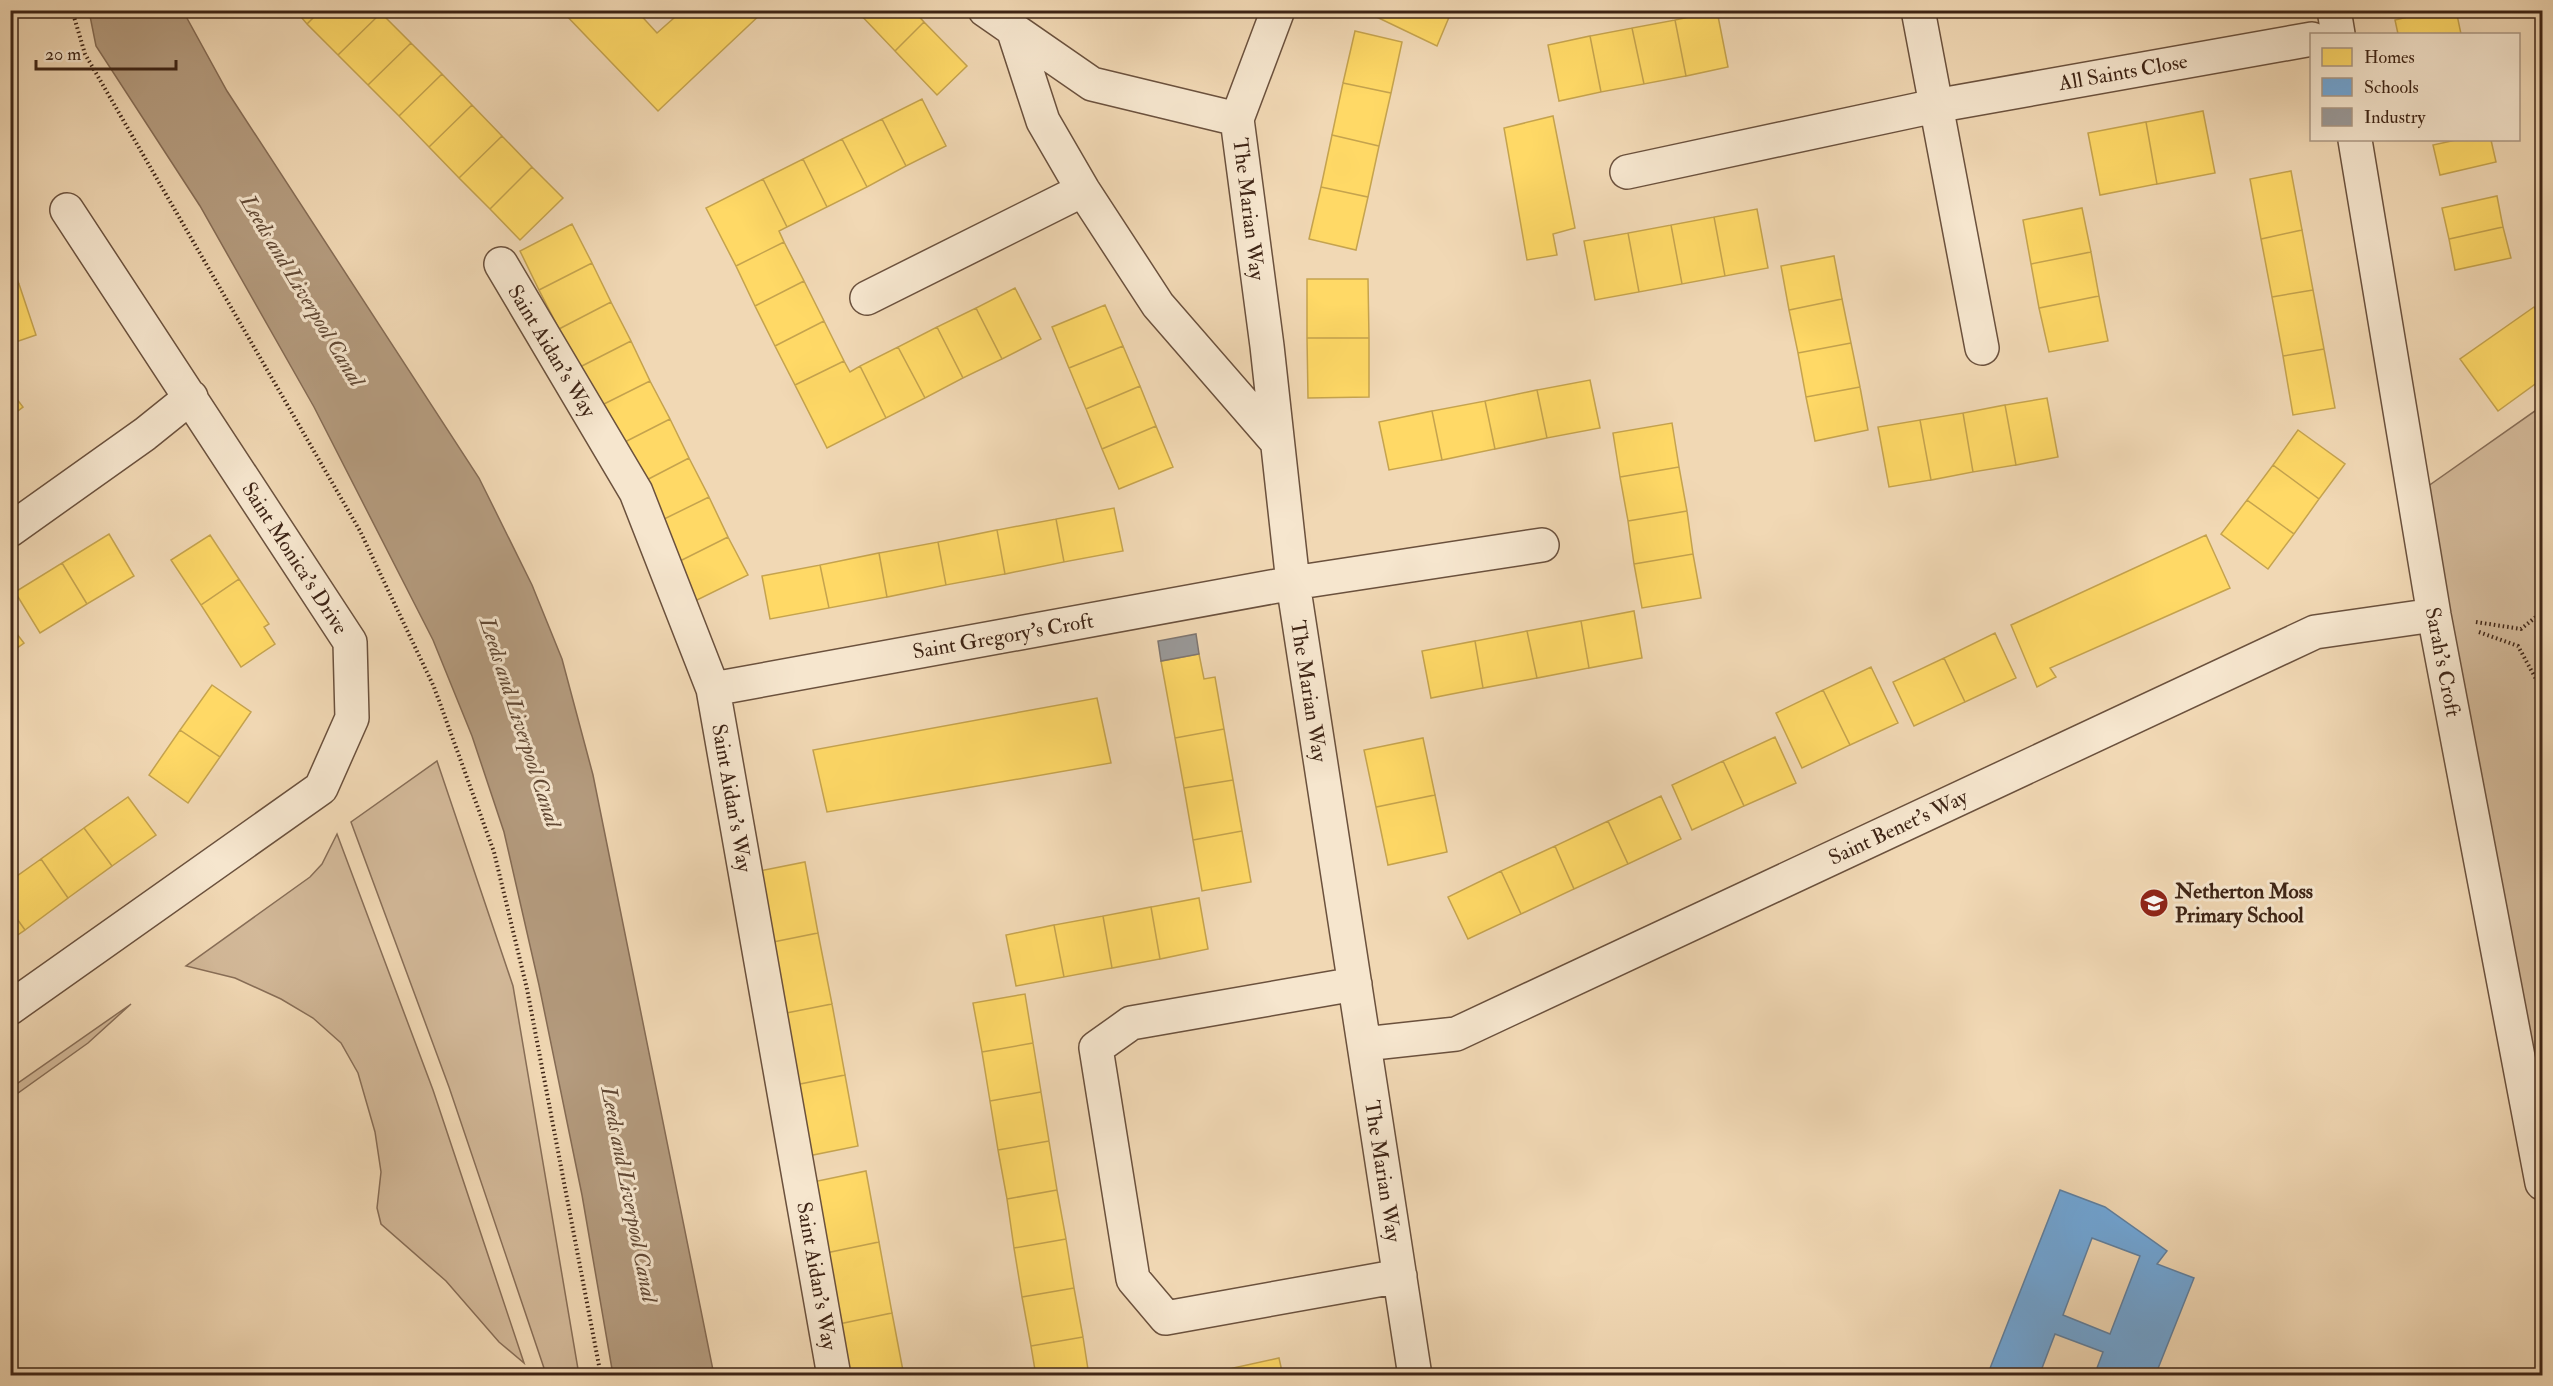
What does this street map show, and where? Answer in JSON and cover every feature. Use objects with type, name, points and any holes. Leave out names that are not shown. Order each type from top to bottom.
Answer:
[{"type":"street","points":[[985,10],[1092,84],[1237,119]]},
{"type":"street","name":"The Marian Way","points":[[1278,10],[1237,119],[1293,583],[1415,1376]]},
{"type":"street","points":[[1918,10],[1982,348]]},
{"type":"street","points":[[2334,10],[2338,33]]},
{"type":"street","points":[[1013,29],[1043,122],[1083,190],[1158,305],[1277,442]]},
{"type":"street","name":"All Saints Close","points":[[1626,172],[1935,106],[2310,39]]},
{"type":"street","name":"Sarah's Croft","points":[[2355,141],[2434,615],[2542,1183]]},
{"type":"street","points":[[867,298],[1083,190]]},
{"type":"street","name":"Saint Monica's Drive","points":[[10,1008],[321,788],[352,718],[350,642],[67,210]]},
{"type":"street","name":"Saint Aidan's Way","points":[[501,264],[636,492],[713,689],[834,1376]]},
{"type":"street","points":[[10,530],[145,434],[191,397]]},
{"type":"street","name":"Saint Gregory's Croft","points":[[713,689],[1293,583],[1542,544]]},
{"type":"street","name":"Saint Benet's Way","points":[[1364,1044],[1456,1034],[2315,632],[2434,615]]},
{"type":"street","points":[[1354,984],[1131,1023],[1096,1048],[1132,1280],[1166,1318],[1400,1276]]},
{"type":"path","points":[[2434,615],[2521,628],[2542,612]]},
{"type":"path","points":[[2434,615],[2518,646],[2542,690]]},
{"type":"shaded area","points":[[2542,406],[2542,1183],[2414,496]]},
{"type":"shaded area","points":[[437,761],[513,986],[578,1369],[566,1375],[546,1374],[449,1087],[351,822]]},
{"type":"shaded area","points":[[337,834],[433,1090],[524,1363],[499,1342],[446,1281],[381,1224],[377,1208],[381,1172],[375,1132],[358,1073],[341,1043],[313,1018],[281,999],[235,978],[186,966],[310,877],[322,864]]},
{"type":"shaded area","points":[[131,1004],[88,1043],[11,1098],[11,1088]]},
{"type":"water","name":"Leeds and Liverpool Canal","points":[[89,11],[183,11],[227,91],[479,478],[532,585],[562,659],[593,775],[714,1375],[613,1375],[582,1195],[539,985],[504,832],[472,736],[433,640],[314,407],[200,206],[96,46]]},
{"type":"building: Homes","points":[[295,10],[321,10],[307,24]]},
{"type":"building: Homes","points":[[321,10],[379,10],[381,13],[338,55],[307,24]]},
{"type":"building: Homes","points":[[561,10],[636,10],[657,33],[683,10],[765,10],[658,111]]},
{"type":"building: Homes","points":[[856,10],[913,10],[924,22],[895,51]]},
{"type":"building: Homes","points":[[1362,10],[1452,10],[1437,46]]},
{"type":"building: Homes","points":[[2065,10],[2101,10],[2066,17]]},
{"type":"building: Homes","points":[[2437,10],[2456,10],[2461,33],[2398,33],[2395,20]]},
{"type":"building: Homes","points":[[1717,11],[1728,67],[1686,76],[1675,20]]},
{"type":"building: Homes","points":[[381,13],[411,43],[368,85],[338,55]]},
{"type":"building: Homes","points":[[1675,20],[1686,76],[1644,84],[1632,28]]},
{"type":"building: Homes","points":[[924,22],[967,66],[937,95],[895,51]]},
{"type":"building: Homes","points":[[1632,28],[1644,84],[1601,92],[1590,36]]},
{"type":"building: Homes","points":[[1355,31],[1402,42],[1391,93],[1343,83]]},
{"type":"building: Homes","points":[[1590,36],[1601,92],[1559,101],[1548,45]]},
{"type":"building: Homes","points":[[411,43],[442,74],[399,116],[368,85]]},
{"type":"building: Homes","points":[[442,74],[472,105],[429,147],[399,116]]},
{"type":"building: Homes","points":[[1343,83],[1391,93],[1379,146],[1332,135]]},
{"type":"building: Homes","points":[[922,99],[946,146],[906,166],[882,119]]},
{"type":"building: Homes","points":[[472,105],[502,136],[459,178],[429,147]]},
{"type":"building: Homes","points":[[2203,111],[2215,173],[2157,184],[2146,122]]},
{"type":"building: Homes","points":[[1553,116],[1575,228],[1553,234],[1557,255],[1527,260],[1504,128]]},
{"type":"building: Homes","points":[[882,119],[906,166],[867,187],[842,139]]},
{"type":"building: Homes","points":[[2146,122],[2157,184],[2100,195],[2088,133]]},
{"type":"building: Homes","points":[[1332,135],[1379,146],[1368,197],[1321,187]]},
{"type":"building: Homes","points":[[502,136],[532,167],[490,209],[459,178]]},
{"type":"building: Homes","points":[[842,139],[867,187],[827,207],[803,159]]},
{"type":"building: Homes","points":[[2451,141],[2491,141],[2496,162],[2440,175],[2433,145]]},
{"type":"building: Homes","points":[[803,159],[827,207],[787,227],[763,179]]},
{"type":"building: Homes","points":[[532,167],[563,198],[520,240],[490,209]]},
{"type":"building: Homes","points":[[2291,171],[2302,230],[2261,239],[2250,179]]},
{"type":"building: Homes","points":[[763,179],[787,227],[779,231],[784,242],[736,266],[706,208]]},
{"type":"building: Homes","points":[[1321,187],[1368,197],[1356,250],[1309,239]]},
{"type":"building: Homes","points":[[2497,196],[2503,227],[2449,239],[2442,208]]},
{"type":"building: Homes","points":[[2082,208],[2091,252],[2031,264],[2023,220]]},
{"type":"building: Homes","points":[[1757,209],[1768,268],[1725,276],[1714,217]]},
{"type":"building: Homes","points":[[1714,217],[1725,276],[1682,284],[1671,225]]},
{"type":"building: Homes","points":[[572,224],[592,263],[539,290],[520,251]]},
{"type":"building: Homes","points":[[1671,225],[1682,284],[1639,292],[1628,233]]},
{"type":"building: Homes","points":[[2503,227],[2511,258],[2455,270],[2449,239]]},
{"type":"building: Homes","points":[[2302,230],[2313,290],[2272,297],[2261,239]]},
{"type":"building: Homes","points":[[1628,233],[1639,292],[1595,300],[1584,241]]},
{"type":"building: Homes","points":[[784,242],[804,281],[755,306],[736,266]]},
{"type":"building: Homes","points":[[2091,252],[2099,296],[2039,308],[2031,264]]},
{"type":"building: Homes","points":[[1834,256],[1842,299],[1789,310],[1781,266]]},
{"type":"building: Homes","points":[[10,261],[19,284],[10,287]]},
{"type":"building: Homes","points":[[592,263],[611,302],[559,329],[539,290]]},
{"type":"building: Homes","points":[[1307,279],[1368,279],[1369,338],[1307,338]]},
{"type":"building: Homes","points":[[804,281],[824,321],[775,346],[755,306]]},
{"type":"building: Homes","points":[[19,284],[36,335],[10,344],[10,287]]},
{"type":"building: Homes","points":[[1015,288],[1041,339],[1002,359],[976,308]]},
{"type":"building: Homes","points":[[2313,290],[2324,349],[2283,356],[2272,297]]},
{"type":"building: Homes","points":[[2099,296],[2108,341],[2049,352],[2039,308]]},
{"type":"building: Homes","points":[[1842,299],[1851,343],[1798,353],[1789,310]]},
{"type":"building: Homes","points":[[611,302],[631,341],[578,368],[559,329]]},
{"type":"building: Homes","points":[[1105,305],[1123,346],[1069,368],[1052,327]]},
{"type":"building: Homes","points":[[2534,307],[2542,321],[2542,379],[2498,411],[2460,359]]},
{"type":"building: Homes","points":[[976,308],[1002,359],[963,378],[937,327]]},
{"type":"building: Homes","points":[[824,321],[844,361],[795,385],[775,346]]},
{"type":"building: Homes","points":[[937,327],[963,378],[925,398],[898,347]]},
{"type":"building: Homes","points":[[1307,338],[1369,338],[1369,397],[1308,398]]},
{"type":"building: Homes","points":[[631,341],[650,381],[598,407],[578,368]]},
{"type":"building: Homes","points":[[1851,343],[1860,387],[1806,397],[1798,353]]},
{"type":"building: Homes","points":[[1123,346],[1140,386],[1086,409],[1069,368]]},
{"type":"building: Homes","points":[[898,347],[925,398],[886,418],[860,366]]},
{"type":"building: Homes","points":[[2324,349],[2335,408],[2293,415],[2283,356]]},
{"type":"building: Homes","points":[[844,361],[850,372],[860,366],[886,418],[827,448],[795,385]]},
{"type":"building: Homes","points":[[1590,380],[1600,428],[1547,438],[1537,390]]},
{"type":"building: Homes","points":[[650,381],[670,419],[617,446],[598,407]]},
{"type":"building: Homes","points":[[1140,386],[1156,426],[1102,449],[1086,409]]},
{"type":"building: Homes","points":[[1860,387],[1868,430],[1815,441],[1806,397]]},
{"type":"building: Homes","points":[[10,390],[23,407],[10,417]]},
{"type":"building: Homes","points":[[1537,390],[1547,438],[1495,449],[1485,401]]},
{"type":"building: Homes","points":[[2047,398],[2058,457],[2016,465],[2005,405]]},
{"type":"building: Homes","points":[[1485,401],[1495,449],[1442,460],[1432,411]]},
{"type":"building: Homes","points":[[2005,405],[2016,465],[1973,472],[1963,413]]},
{"type":"building: Homes","points":[[1432,411],[1442,460],[1389,470],[1379,422]]},
{"type":"building: Homes","points":[[1963,413],[1973,472],[1931,480],[1920,420]]},
{"type":"building: Homes","points":[[670,419],[689,458],[637,485],[617,446]]},
{"type":"building: Homes","points":[[1920,420],[1931,480],[1889,487],[1878,427]]},
{"type":"building: Homes","points":[[1672,423],[1679,467],[1620,477],[1613,433]]},
{"type":"building: Homes","points":[[1156,426],[1173,467],[1119,489],[1102,449]]},
{"type":"building: Homes","points":[[2298,430],[2345,464],[2319,499],[2273,465]]},
{"type":"building: Homes","points":[[689,458],[709,497],[656,523],[637,485]]},
{"type":"building: Homes","points":[[2273,465],[2319,499],[2294,534],[2247,500]]},
{"type":"building: Homes","points":[[1679,467],[1687,511],[1628,521],[1620,477]]},
{"type":"building: Homes","points":[[709,497],[728,537],[676,563],[656,523]]},
{"type":"building: Homes","points":[[2247,500],[2294,534],[2268,569],[2221,534]]},
{"type":"building: Homes","points":[[1114,508],[1123,551],[1064,562],[1056,519]]},
{"type":"building: Homes","points":[[1687,511],[1693,554],[1634,564],[1628,521]]},
{"type":"building: Homes","points":[[1056,519],[1064,562],[1005,574],[997,530]]},
{"type":"building: Homes","points":[[997,530],[1005,574],[946,585],[938,542]]},
{"type":"building: Homes","points":[[109,534],[134,576],[87,604],[62,563]]},
{"type":"building: Homes","points":[[210,535],[239,579],[201,605],[171,560]]},
{"type":"building: Homes","points":[[2206,535],[2230,588],[2050,668],[2056,677],[2037,687],[2011,625]]},
{"type":"building: Homes","points":[[728,537],[748,575],[695,601],[676,563]]},
{"type":"building: Homes","points":[[938,542],[946,585],[887,597],[879,553]]},
{"type":"building: Homes","points":[[879,553],[887,597],[829,608],[820,565]]},
{"type":"building: Homes","points":[[1693,554],[1701,598],[1642,608],[1634,564]]},
{"type":"building: Homes","points":[[62,563],[87,604],[40,633],[15,592]]},
{"type":"building: Homes","points":[[820,565],[829,608],[770,619],[762,576]]},
{"type":"building: Homes","points":[[239,579],[269,624],[264,627],[275,644],[241,667],[201,605]]},
{"type":"building: Homes","points":[[1634,611],[1642,658],[1589,668],[1581,621]]},
{"type":"building: Homes","points":[[1581,621],[1589,668],[1537,678],[1527,631]]},
{"type":"building: Homes","points":[[10,625],[24,643],[10,653]]},
{"type":"building: Homes","points":[[1527,631],[1537,678],[1483,688],[1475,641]]},
{"type":"building: Homes","points":[[1995,633],[2016,678],[1965,702],[1944,658]]},
{"type":"building: Homes","points":[[1475,641],[1483,688],[1431,698],[1422,651]]},
{"type":"building: Homes","points":[[1199,654],[1204,679],[1215,677],[1224,729],[1175,738],[1161,661]]},
{"type":"building: Homes","points":[[1944,658],[1965,702],[1914,726],[1893,682]]},
{"type":"building: Homes","points":[[1871,667],[1898,723],[1850,745],[1823,690]]},
{"type":"building: Homes","points":[[212,685],[251,712],[220,757],[180,730]]},
{"type":"building: Homes","points":[[1823,690],[1850,745],[1802,768],[1776,713]]},
{"type":"building: Homes","points":[[1097,698],[1111,763],[827,812],[813,750]]},
{"type":"building: Homes","points":[[1224,729],[1233,780],[1184,788],[1175,738]]},
{"type":"building: Homes","points":[[180,730],[220,757],[188,803],[149,775]]},
{"type":"building: Homes","points":[[1775,737],[1796,783],[1744,806],[1723,761]]},
{"type":"building: Homes","points":[[1423,738],[1435,795],[1376,807],[1364,750]]},
{"type":"building: Homes","points":[[1723,761],[1744,806],[1692,830],[1672,785]]},
{"type":"building: Homes","points":[[1233,780],[1242,831],[1193,840],[1184,788]]},
{"type":"building: Homes","points":[[1435,795],[1447,852],[1388,865],[1376,807]]},
{"type":"building: Homes","points":[[1661,796],[1681,839],[1628,864],[1608,821]]},
{"type":"building: Homes","points":[[128,797],[156,835],[112,866],[84,828]]},
{"type":"building: Homes","points":[[1608,821],[1628,864],[1574,889],[1555,846]]},
{"type":"building: Homes","points":[[84,828],[112,866],[68,898],[41,859]]},
{"type":"building: Homes","points":[[1242,831],[1251,882],[1202,891],[1193,840]]},
{"type":"building: Homes","points":[[1555,846],[1574,889],[1521,914],[1501,871]]},
{"type":"building: Homes","points":[[41,859],[68,898],[25,930],[10,909],[10,881]]},
{"type":"building: Homes","points":[[805,862],[818,933],[763,944],[750,873]]},
{"type":"building: Homes","points":[[1501,871],[1521,914],[1468,939],[1448,897]]},
{"type":"building: Homes","points":[[1199,898],[1208,949],[1160,959],[1151,907]]},
{"type":"building: Homes","points":[[1151,907],[1160,959],[1112,968],[1103,916]]},
{"type":"building: Homes","points":[[10,909],[25,930],[10,940]]},
{"type":"building: Homes","points":[[1103,916],[1112,968],[1064,977],[1054,925]]},
{"type":"building: Homes","points":[[1054,925],[1064,977],[1016,986],[1006,935]]},
{"type":"building: Homes","points":[[818,933],[832,1004],[776,1015],[763,944]]},
{"type":"building: Homes","points":[[1025,994],[1033,1043],[982,1052],[973,1003]]},
{"type":"building: Homes","points":[[832,1004],[845,1075],[790,1086],[776,1015]]},
{"type":"building: Homes","points":[[1033,1043],[1041,1092],[990,1101],[982,1052]]},
{"type":"building: Homes","points":[[845,1075],[858,1146],[803,1157],[790,1086]]},
{"type":"building: Homes","points":[[1041,1092],[1049,1141],[998,1150],[990,1101]]},
{"type":"building: Homes","points":[[1049,1141],[1057,1190],[1007,1199],[998,1150]]},
{"type":"building: Homes","points":[[866,1171],[879,1242],[821,1254],[808,1183]]},
{"type":"building: Homes","points":[[1057,1190],[1066,1239],[1014,1248],[1007,1199]]},
{"type":"building: Homes","points":[[1066,1239],[1074,1288],[1022,1297],[1014,1248]]},
{"type":"building: Homes","points":[[879,1242],[892,1313],[834,1325],[821,1254]]},
{"type":"building: Homes","points":[[1074,1288],[1083,1337],[1031,1346],[1022,1297]]},
{"type":"building: Homes","points":[[892,1313],[904,1376],[844,1376],[834,1325]]},
{"type":"building: Homes","points":[[1083,1337],[1089,1376],[1036,1376],[1031,1346]]},
{"type":"building: Homes","points":[[1279,1358],[1283,1376],[1197,1376]]},
{"type":"building: Schools","points":[[2060,1190],[2105,1207],[2167,1251],[2157,1264],[2194,1278],[2155,1376],[2094,1376],[2103,1352],[2055,1334],[2039,1376],[1987,1376]],"holes":[[[2092,1238],[2140,1256],[2110,1334],[2063,1315]]]},
{"type":"building: Industry","points":[[1196,634],[1199,654],[1161,661],[1158,641]]},
{"type":"place","name":"Netherton Moss Primary School","points":[[2154,903]]}]
